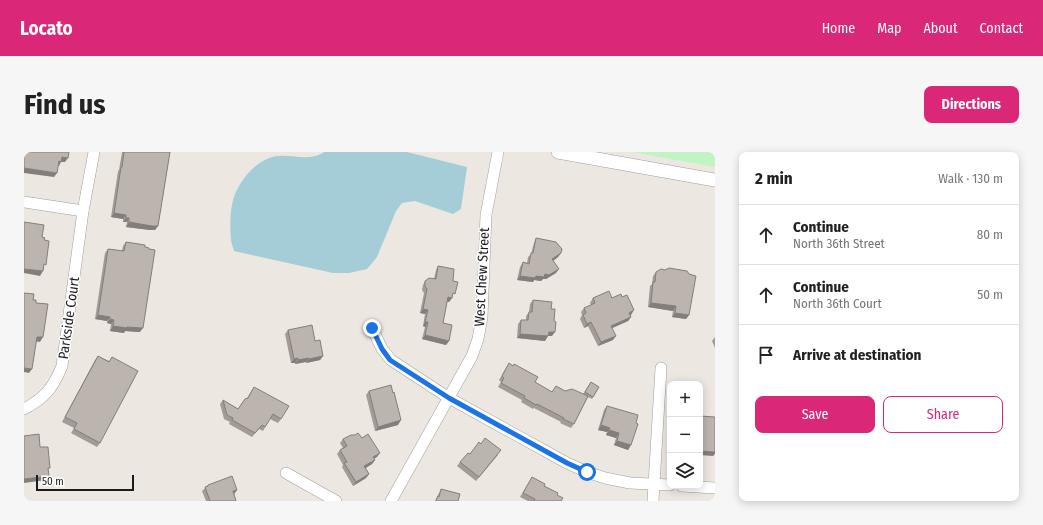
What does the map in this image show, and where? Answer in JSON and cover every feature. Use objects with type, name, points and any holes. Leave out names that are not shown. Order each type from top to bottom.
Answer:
[{"type":"street","name":"Parkside Court","points":[[24,409],[36,403],[47,393],[57,380],[62,366],[83,212],[94,152]]},
{"type":"street","name":"West Chew Street","points":[[391,501],[472,356],[480,332],[482,317],[486,215],[498,152]]},
{"type":"street","points":[[558,152],[715,180]]},
{"type":"street","points":[[24,202],[83,212]]},
{"type":"street","points":[[372,328],[382,349],[390,360],[449,398],[567,463],[605,478],[630,483],[667,485]]},
{"type":"street","points":[[653,501],[661,368]]},
{"type":"street","points":[[286,473],[336,501]]},
{"type":"street","points":[[703,487],[715,488]]},
{"type":"green space","points":[[632,152],[715,152],[715,167]]},
{"type":"water","points":[[324,152],[407,152],[467,167],[461,209],[453,214],[415,201],[402,203],[396,211],[377,257],[367,269],[349,273],[333,273],[234,251],[231,242],[231,209],[237,189],[247,174],[261,162],[269,158],[277,156],[313,157]]},
{"type":"building","points":[[24,152],[69,152],[68,158],[62,157],[61,162],[59,161],[57,173],[24,168]]},
{"type":"building","points":[[124,152],[170,152],[158,226],[129,222],[129,218],[126,218],[126,215],[114,213]]},
{"type":"building","points":[[24,222],[44,225],[42,237],[45,238],[44,240],[49,241],[46,265],[44,264],[43,271],[24,269]]},
{"type":"building","points":[[536,238],[556,242],[562,249],[561,253],[552,259],[559,269],[549,275],[545,274],[544,277],[536,276],[535,278],[520,276],[523,262],[529,264]]},
{"type":"building","points":[[126,242],[145,245],[145,247],[149,249],[155,250],[143,328],[113,326],[114,320],[110,319],[110,317],[98,315],[108,249],[124,251]]},
{"type":"building","points":[[438,266],[454,269],[453,281],[458,282],[455,294],[453,293],[452,298],[448,297],[443,323],[452,325],[449,341],[425,335],[428,322],[425,322],[428,310],[423,309],[427,289],[425,286],[425,281],[429,278],[436,279]]},
{"type":"building","points":[[669,268],[687,271],[689,274],[696,276],[689,315],[675,313],[676,306],[651,303],[653,282],[655,282],[656,272],[661,269],[665,270]]},
{"type":"building","points":[[609,291],[612,298],[621,294],[622,297],[627,295],[634,310],[629,313],[631,317],[611,326],[616,336],[601,342],[591,322],[587,324],[583,315],[586,313],[584,308],[595,303],[593,298]]},
{"type":"building","points":[[24,293],[34,294],[33,300],[36,300],[36,303],[48,304],[43,337],[37,337],[32,369],[24,368]]},
{"type":"building","points":[[533,300],[552,302],[551,309],[555,309],[555,332],[549,332],[548,336],[520,334],[521,320],[528,320],[529,312],[532,312]]},
{"type":"building","points":[[312,325],[315,341],[320,340],[323,356],[309,359],[294,359],[288,330]]},
{"type":"building","points":[[98,356],[109,362],[112,357],[138,371],[100,443],[74,429],[77,423],[65,417]]},
{"type":"building","points":[[509,363],[513,366],[514,364],[538,377],[535,382],[552,392],[556,386],[565,391],[572,389],[588,396],[574,424],[537,404],[536,405],[524,398],[525,396],[501,383],[504,378],[502,376]]},
{"type":"building","points":[[591,382],[599,387],[593,397],[585,392]]},
{"type":"building","points":[[391,385],[401,420],[378,427],[369,391]]},
{"type":"building","points":[[254,387],[289,406],[281,419],[273,414],[265,427],[262,425],[255,433],[232,420],[233,418],[227,415],[223,400],[238,409],[245,399],[248,398]]},
{"type":"building","points":[[607,406],[638,415],[636,423],[638,424],[631,445],[617,441],[619,433],[609,430],[610,428],[601,425]]},
{"type":"building","points":[[703,416],[715,417],[715,452],[703,451]]},
{"type":"building","points":[[358,433],[362,438],[368,434],[380,453],[373,457],[375,460],[364,466],[369,474],[356,482],[344,463],[347,462],[340,450],[347,446],[343,439]]},
{"type":"building","points":[[39,434],[40,447],[48,447],[50,468],[48,468],[49,476],[24,479],[24,436]]},
{"type":"building","points":[[485,438],[501,450],[479,477],[460,462],[468,453],[470,454],[479,442],[481,444]]},
{"type":"building","points":[[232,476],[237,490],[233,491],[236,501],[210,501],[205,487]]},
{"type":"building","points":[[532,477],[545,484],[544,486],[558,493],[557,495],[563,498],[561,501],[534,501],[535,499],[523,493]]},
{"type":"building","points":[[441,489],[460,494],[458,501],[436,501],[438,496],[439,497]]},
{"type":"route","points":[[372,328],[382,349],[390,360],[449,398],[567,463],[587,472]]}]
